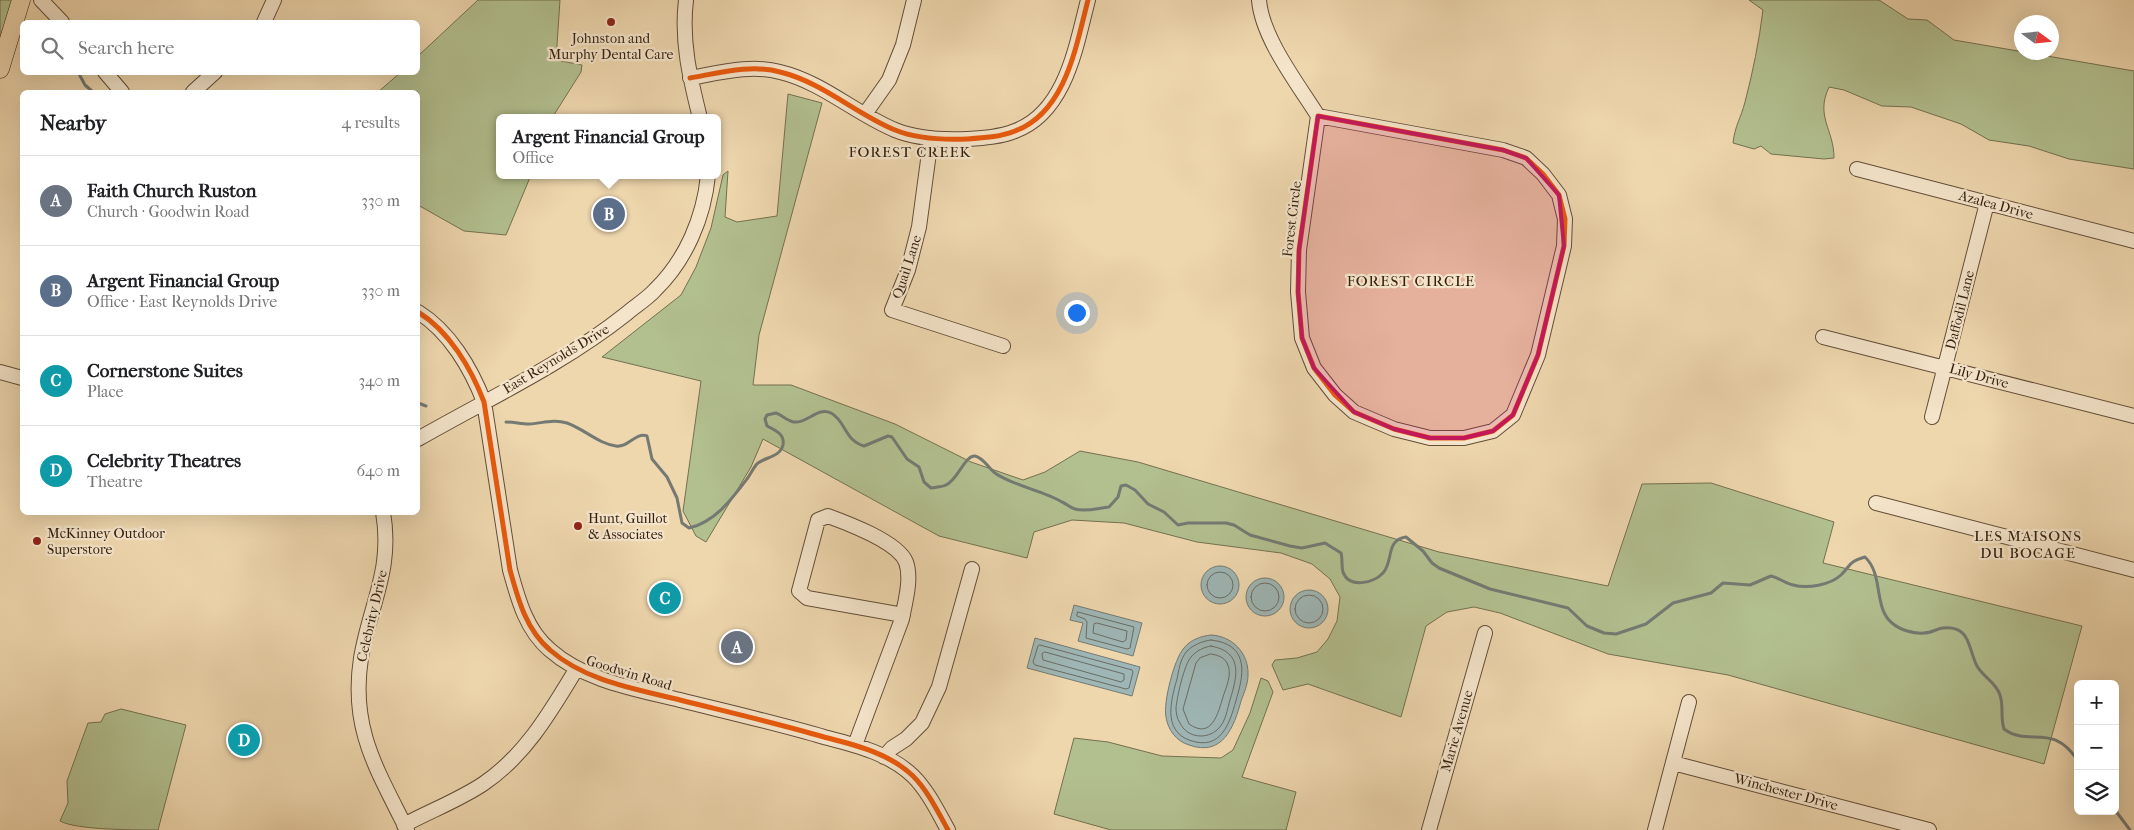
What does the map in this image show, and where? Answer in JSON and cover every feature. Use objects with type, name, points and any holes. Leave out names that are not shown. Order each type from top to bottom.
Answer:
[{"type":"main road","points":[[0,69],[21,0]]},
{"type":"street","points":[[41,0],[60,20]]},
{"type":"street","points":[[265,20],[274,0]]},
{"type":"street","points":[[686,0],[684,43],[699,114]]},
{"type":"street","points":[[865,114],[889,80],[896,63],[914,0]]},
{"type":"street","points":[[690,78],[743,70],[765,69],[779,71],[816,86],[896,131],[931,138],[984,138],[1002,135],[1016,131],[1039,116],[1058,93],[1066,75],[1088,0]]},
{"type":"street","points":[[1259,0],[1260,11],[1274,45],[1318,116]]},
{"type":"street","points":[[108,75],[120,90]]},
{"type":"street","points":[[195,90],[212,75]]},
{"type":"street","name":"Forest Circle","points":[[1318,116],[1503,150],[1526,158],[1544,174],[1559,195],[1565,219],[1564,246],[1538,355],[1513,415],[1493,431],[1464,438],[1430,438],[1394,429],[1354,412],[1335,395],[1314,368],[1302,338],[1298,283],[1299,250],[1318,116]]},
{"type":"street","name":"Quail Lane","points":[[931,138],[919,227],[914,249],[892,310],[1002,346]]},
{"type":"street","name":"Azalea Drive","points":[[1857,169],[2134,241]]},
{"type":"street","name":"East Reynolds Drive","points":[[420,438],[596,338],[656,290],[678,262],[696,229],[706,198],[708,179]]},
{"type":"street","name":"Daffodil Lane","points":[[1932,417],[1987,203]]},
{"type":"street","name":"Goodwin Road","points":[[420,314],[444,334],[459,353],[484,402],[510,570],[524,613],[534,632],[550,650],[577,668],[621,685],[855,745],[884,757],[914,777],[929,795],[948,830]]},
{"type":"street","name":"Lily Drive","points":[[1823,337],[2134,416]]},
{"type":"street","points":[[0,372],[20,377]]},
{"type":"street","points":[[1876,503],[2134,570]]},
{"type":"street","name":"Celebrity Drive","points":[[383,515],[386,541],[384,571],[361,657],[358,691],[360,724],[373,764],[406,827]]},
{"type":"street","points":[[855,745],[903,615],[908,574],[906,562],[899,552],[841,521],[828,516],[818,520],[799,591],[802,595],[807,598],[903,615]]},
{"type":"street","points":[[884,757],[922,723],[939,687],[972,569]]},
{"type":"street","name":"Marie Avenue","points":[[1429,830],[1485,633]]},
{"type":"street","points":[[406,827],[482,784],[505,767],[532,737],[577,668]]},
{"type":"street","points":[[1655,830],[1689,702]]},
{"type":"street","name":"Winchester Drive","points":[[1673,762],[1929,830]]},
{"type":"highlighted area","points":[[1318,116],[1503,150],[1526,158],[1559,195],[1564,246],[1538,355],[1513,415],[1493,431],[1464,438],[1430,438],[1394,429],[1354,412],[1314,368],[1302,338],[1298,292],[1299,250]]},
{"type":"green space","points":[[0,0],[13,0],[0,44]]},
{"type":"green space","points":[[478,0],[560,0],[556,60],[582,65],[581,72],[555,114],[496,114],[496,179],[529,179],[506,235],[464,231],[420,206],[420,90],[380,90],[398,75],[420,75],[420,54]]},
{"type":"green space","points":[[1749,0],[1879,0],[1908,19],[1927,20],[1954,40],[2014,50],[2014,60],[2059,60],[2059,58],[2134,71],[2134,169],[2069,159],[2029,146],[1989,140],[1961,124],[1911,107],[1882,106],[1844,90],[1829,87],[1825,97],[1824,115],[1834,158],[1824,159],[1771,154],[1761,146],[1754,149],[1733,143],[1751,79],[1763,10]]},
{"type":"green space","points":[[788,94],[822,103],[759,335],[753,385],[791,385],[895,424],[971,462],[1023,480],[1045,472],[1080,451],[1138,462],[1439,552],[1608,586],[1642,484],[1711,483],[1834,522],[1823,563],[2082,626],[2044,764],[1728,675],[1608,654],[1500,613],[1474,607],[1447,612],[1426,626],[1401,717],[1308,684],[1283,690],[1272,665],[1275,660],[1297,658],[1317,652],[1328,639],[1337,621],[1340,597],[1330,579],[1312,564],[1281,553],[1197,542],[1124,523],[1072,520],[1034,532],[1027,558],[939,536],[763,439],[751,467],[706,542],[696,536],[683,511],[701,381],[602,357],[681,295],[696,267],[711,228],[723,175],[728,171],[725,217],[737,222],[777,216]]},
{"type":"green space","points":[[1261,678],[1268,681],[1273,692],[1242,777],[1296,792],[1286,830],[1111,830],[1054,814],[1074,738],[1108,742],[1162,756],[1221,758],[1233,750],[1250,713]]},
{"type":"green space","points":[[121,709],[186,725],[158,830],[92,828],[60,821],[68,803],[67,781],[88,723],[101,722],[105,714]]},
{"type":"water","points":[[1220,566],[1233,572],[1239,585],[1233,598],[1220,604],[1207,598],[1201,585],[1207,572]]},
{"type":"water","points":[[1265,578],[1278,584],[1284,597],[1278,610],[1265,616],[1252,610],[1246,597],[1252,584]]},
{"type":"water","points":[[1309,590],[1322,596],[1328,609],[1322,622],[1309,628],[1296,622],[1290,609],[1296,596]]},
{"type":"water","points":[[1074,605],[1142,623],[1133,656],[1078,641],[1083,623],[1070,620]]},
{"type":"water","points":[[1211,635],[1226,639],[1238,647],[1246,660],[1248,678],[1235,721],[1230,730],[1219,743],[1201,748],[1180,741],[1173,734],[1167,722],[1166,702],[1173,671],[1186,645],[1200,637]]},
{"type":"water","points":[[1035,638],[1140,667],[1132,696],[1027,668]]},
{"type":"waterway","points":[[80,75],[85,85],[91,90]]},
{"type":"waterway","points":[[420,404],[426,406]]},
{"type":"waterway","points":[[506,422],[529,424],[553,421],[567,423],[610,445],[616,446],[624,445],[639,436],[647,436],[652,459],[667,477],[677,498],[682,523],[689,528],[707,521],[715,515],[735,494],[757,464],[779,452],[783,441],[779,433],[767,426],[765,419],[767,415],[776,413],[791,421],[799,422],[817,413],[826,411],[836,416],[849,435],[857,443],[864,446],[888,436],[892,437],[907,459],[919,467],[924,482],[931,488],[950,483],[968,460],[975,456],[1002,477],[1079,510],[1109,507],[1118,497],[1121,486],[1126,485],[1135,490],[1148,504],[1164,512],[1178,525],[1188,523],[1226,523],[1234,525],[1250,535],[1290,546],[1302,548],[1325,543],[1341,553],[1343,572],[1346,577],[1351,581],[1362,583],[1379,577],[1383,573],[1395,542],[1406,537],[1439,568],[1490,589],[1568,608],[1587,626],[1604,633],[1616,634],[1646,624],[1673,603],[1711,593],[1723,583],[1750,585],[1771,576],[1793,585],[1805,587],[1818,585],[1831,581],[1841,575],[1853,562],[1865,557],[1875,573],[1882,608],[1892,623],[1903,630],[1916,633],[1927,633],[1943,628],[1959,630],[1964,634],[1977,666],[1998,690],[2001,699],[2004,729],[2023,736],[2050,738],[2059,742],[2074,756]]},
{"type":"waterway","points":[[2119,815],[2130,830]]},
{"type":"cycle path","points":[[690,78],[746,69],[780,72],[810,83],[866,116],[903,133],[921,137],[949,139],[997,136],[1015,131],[1032,122],[1046,109],[1057,93],[1073,57],[1088,0]]},
{"type":"cycle path","points":[[1318,116],[1503,150],[1526,158],[1543,174],[1559,195],[1565,219],[1564,246],[1538,355],[1513,415],[1493,431],[1464,438],[1430,438],[1394,429],[1354,412],[1335,395],[1314,368],[1302,338],[1298,292],[1299,250],[1318,116]]},
{"type":"cycle path","points":[[420,313],[440,329],[458,351],[479,389],[484,402],[510,570],[516,592],[529,624],[550,650],[564,661],[595,677],[646,692],[788,727],[871,751],[893,761],[913,776],[923,788],[948,830]]},
{"type":"place","name":"Johnston and Murphy Dental Care","points":[[611,22]]},
{"type":"place","name":"Argent Financial Group","points":[[609,214]]},
{"type":"place","name":"Hunt, Guillot & Associates","points":[[578,526]]},
{"type":"place","name":"McKinney Outdoor Superstore","points":[[37,541]]},
{"type":"place","name":"Cornerstone Suites","points":[[665,598]]},
{"type":"place","name":"Faith Church Ruston","points":[[737,647]]},
{"type":"place","name":"Celebrity Theatres","points":[[244,740]]},
{"type":"district","name":"FOREST CREEK","points":[[910,152]]},
{"type":"district","name":"FOREST CIRCLE","points":[[1411,281]]},
{"type":"district","name":"LES MAISONS DU BOCAGE","points":[[2028,544]]}]
